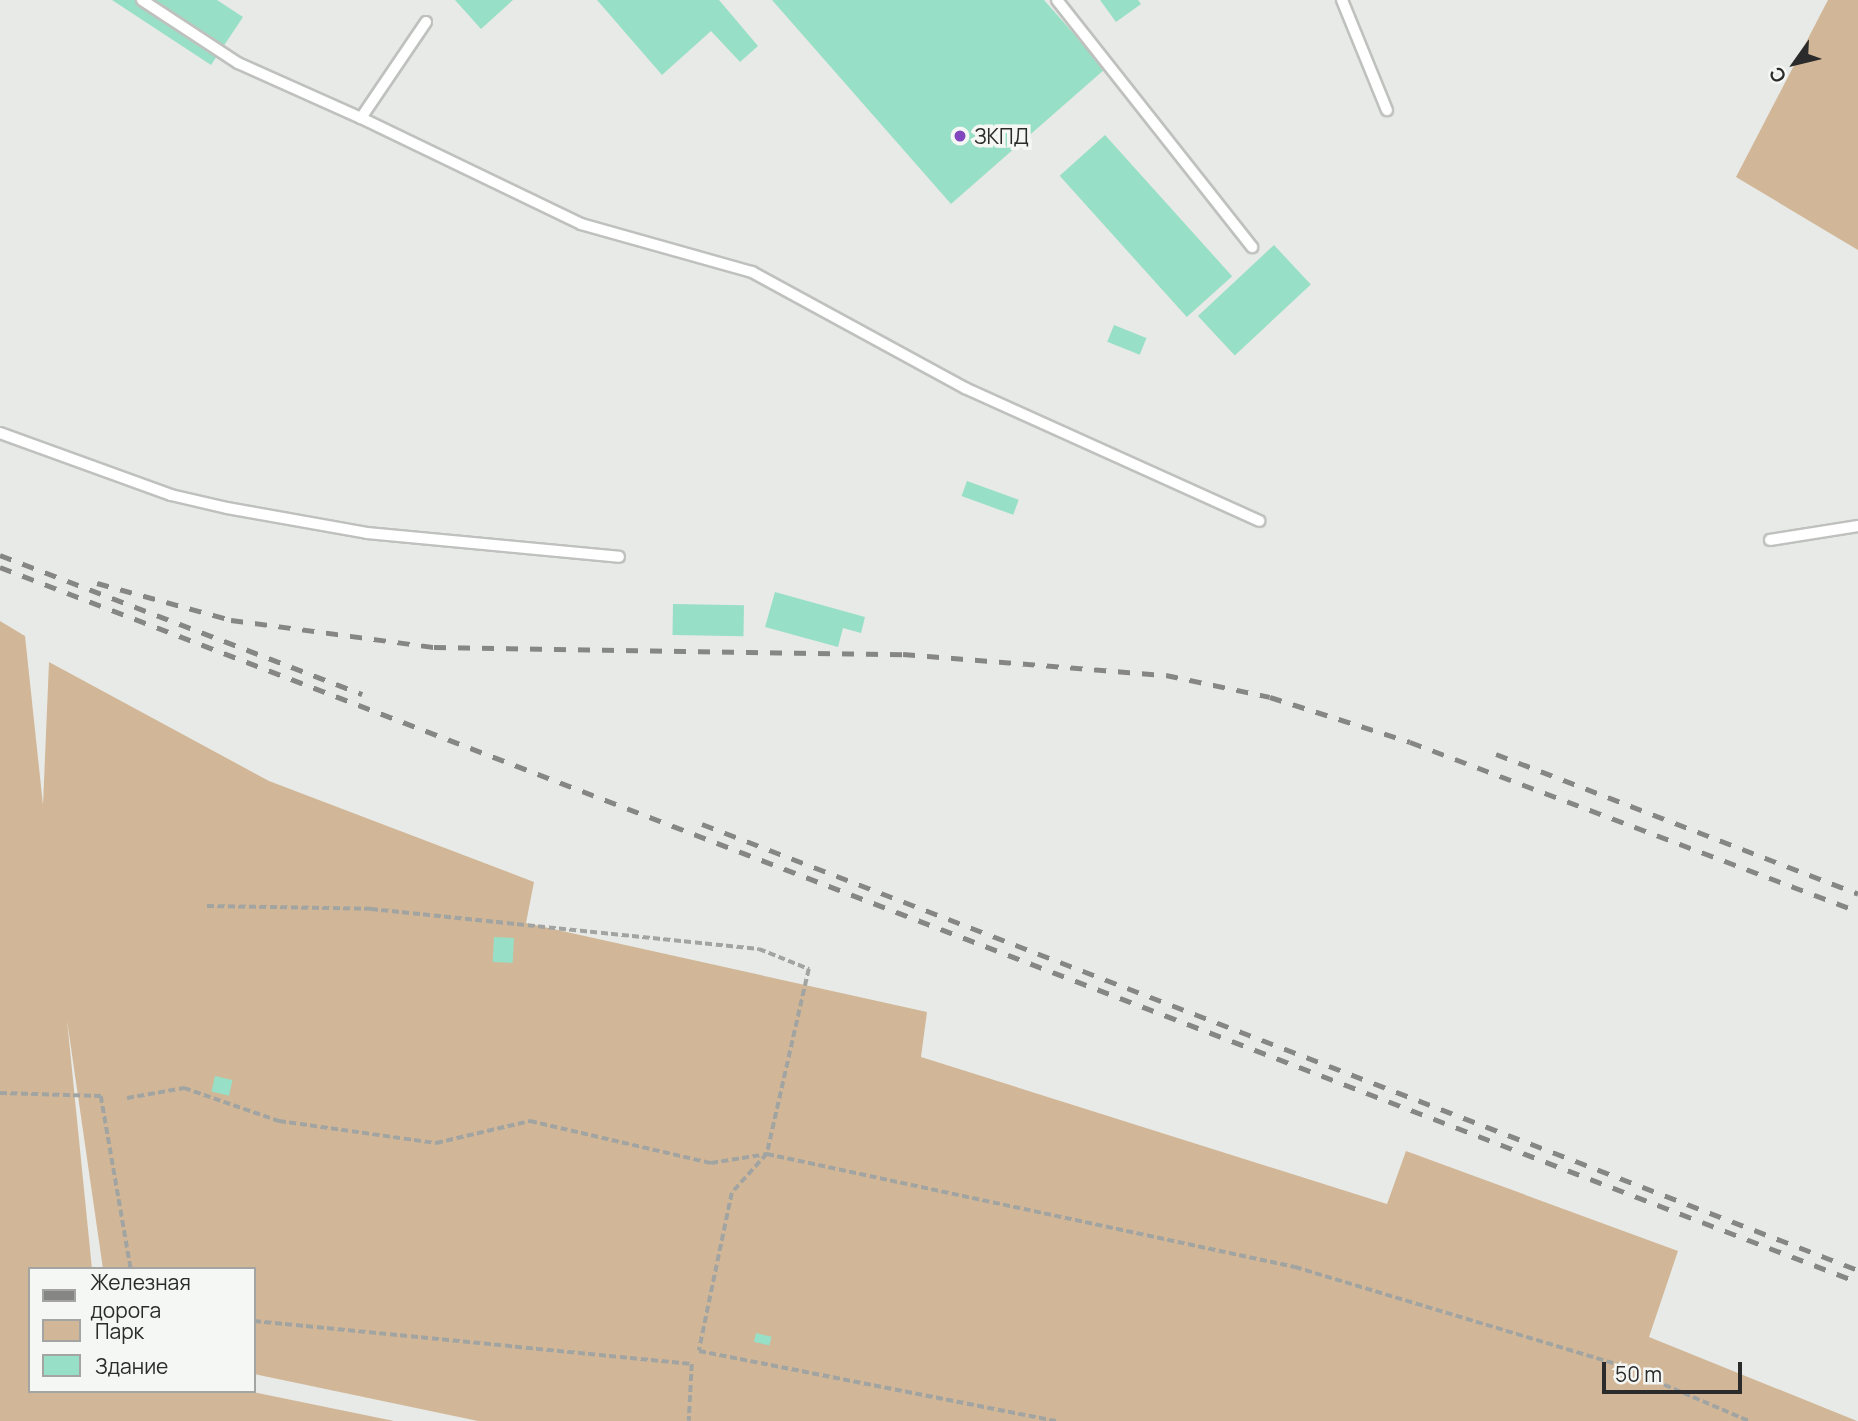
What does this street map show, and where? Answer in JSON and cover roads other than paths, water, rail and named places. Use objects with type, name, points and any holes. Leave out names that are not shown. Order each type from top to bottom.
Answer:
[{"type":"lane","points":[[142,0],[238,63],[361,118],[581,224],[752,272],[965,387],[1259,521]]},
{"type":"lane","points":[[1057,0],[1252,247]]},
{"type":"lane","points":[[1342,0],[1387,110]]},
{"type":"lane","points":[[361,118],[426,22]]},
{"type":"lane","points":[[0,433],[171,495],[227,508],[367,533],[619,557]]},
{"type":"lane","points":[[1770,540],[1858,526]]},
{"type":"railway","points":[[0,555],[362,694]]},
{"type":"railway","points":[[0,567],[1858,1282]]},
{"type":"railway","points":[[97,583],[231,620],[434,647],[903,654],[1166,675],[1270,697],[1410,742],[1858,911]]},
{"type":"railway","points":[[1496,754],[1858,894]]},
{"type":"railway","points":[[702,824],[1858,1270]]},
{"type":"place","name":"ЗКПД","points":[[960,136]]}]
